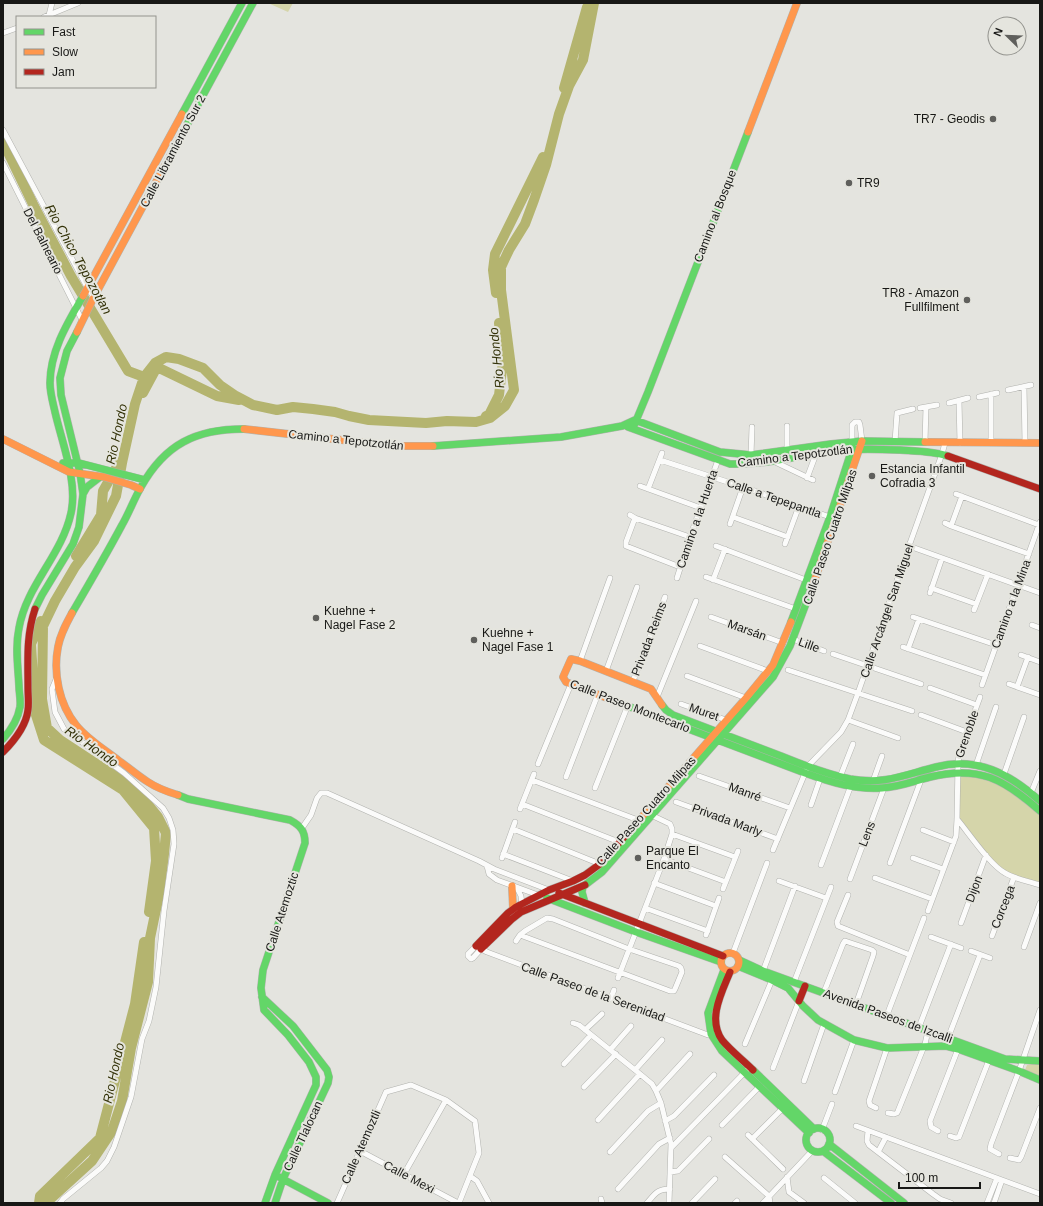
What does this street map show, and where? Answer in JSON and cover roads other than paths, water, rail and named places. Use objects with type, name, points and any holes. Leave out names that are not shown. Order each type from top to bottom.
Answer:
[{"type":"main road","name":"Calle Libramiento Sur 2","points":[[3,739],[14,723],[19,708],[18,635],[20,622],[33,591],[63,539],[72,509],[73,494],[70,472],[51,398],[50,378],[53,357],[59,340],[86,289],[242,3]]},
{"type":"main road","name":"Calle Libramiento Sur 2","points":[[3,752],[13,742],[22,727],[28,711],[28,637],[30,624],[35,609],[73,544],[79,527],[83,494],[79,463],[61,395],[60,378],[67,350],[93,298],[253,3]]},
{"type":"main road","name":"Camino al Bosque","points":[[632,428],[646,397],[797,3]]},
{"type":"main road","points":[[205,71],[214,76]]},
{"type":"main road","points":[[138,194],[147,199]]},
{"type":"main road","points":[[130,208],[140,212]]},
{"type":"main road","name":"Camino a Tepotzotlán","points":[[302,828],[290,820],[188,799],[166,791],[148,782],[94,742],[76,724],[64,705],[58,684],[56,664],[58,646],[65,626],[130,513],[145,480],[160,461],[173,448],[188,439],[220,430],[243,429],[395,446],[445,446],[561,437],[622,426],[635,420],[720,452],[751,455],[831,444],[852,446],[860,449],[919,451],[942,454],[1040,489]]},
{"type":"main road","name":"Camino a Tepotzotlán","points":[[622,426],[632,428],[730,464],[772,461],[834,451],[852,446],[862,441],[1040,443]]},
{"type":"main road","points":[[3,439],[70,472],[103,475],[133,482],[145,480]]},
{"type":"main road","name":"Calle Paseo Cuatro Milpas","points":[[479,948],[521,912],[583,886],[602,872],[648,814],[717,736],[773,677],[783,643],[796,621],[862,441]]},
{"type":"main road","name":"Calle Paseo Cuatro Milpas","points":[[717,736],[726,720],[768,671],[776,666],[793,639],[796,609],[806,580],[833,518],[852,446]]},
{"type":"main road","points":[[718,460],[720,452]]},
{"type":"main road","points":[[51,462],[79,463],[103,475]]},
{"type":"main road","points":[[83,494],[87,487],[103,475]]},
{"type":"main road","points":[[133,482],[140,489]]},
{"type":"main road","name":"Calle Paseo Montecarlo","points":[[717,736],[670,714],[651,689],[580,661],[570,659],[563,677],[566,682],[717,736],[806,770],[840,777],[883,781],[899,778],[932,768],[958,763],[976,765],[1004,774],[1032,792],[1040,801]]},
{"type":"main road","name":"Calle Paseo Montecarlo","points":[[806,770],[820,779],[850,788],[884,788],[958,772],[975,773],[1003,782],[1016,790],[1040,811]]},
{"type":"main road","name":"Calle Paseo Cuatro Milpas","points":[[479,948],[508,912],[549,890],[590,873],[600,864],[638,820],[648,814]]},
{"type":"main road","name":"Calle Atemoztic","points":[[302,828],[306,835],[305,843],[263,970],[261,988],[264,1010],[288,1035],[311,1066],[316,1076],[316,1085]]},
{"type":"main road","points":[[583,886],[583,898],[585,903]]},
{"type":"main road","points":[[513,909],[515,887]]},
{"type":"main road","points":[[549,890],[585,903],[637,928]]},
{"type":"main road","points":[[538,896],[637,928],[722,959]]},
{"type":"main road","points":[[733,953],[739,963],[735,970],[727,971],[722,966],[722,959],[726,954],[733,953]]},
{"type":"main road","name":"Avenida Paseos de Izcalli","points":[[739,963],[824,992],[1005,1059],[1040,1061]]},
{"type":"main road","name":"Avenida Paseos de Izcalli","points":[[739,963],[788,988],[818,1020],[854,1040],[887,1048],[946,1046],[989,1060],[1040,1080]]},
{"type":"main road","points":[[727,971],[708,1013],[711,1034],[722,1050],[747,1070],[812,1131]]},
{"type":"main road","points":[[727,971],[715,1014],[716,1024],[720,1036],[759,1087],[782,1109],[812,1131],[822,1130],[828,1134],[829,1144],[823,1151],[812,1151],[809,1148],[806,1141],[812,1131]]},
{"type":"main road","points":[[799,1001],[805,986]]},
{"type":"main road","name":"Calle Tlalocan","points":[[262,997],[293,1026],[327,1070],[329,1077],[328,1083],[283,1179],[275,1203]]},
{"type":"main road","name":"Calle Tlalocan","points":[[265,1203],[276,1174],[316,1085]]},
{"type":"main road","points":[[829,1144],[904,1203]]},
{"type":"main road","points":[[823,1151],[891,1203]]},
{"type":"main road","points":[[276,1174],[328,1203]]},
{"type":"street","points":[[46,16],[52,3]]},
{"type":"street","points":[[46,16],[78,3]]},
{"type":"street","points":[[3,33],[16,28]]},
{"type":"street","points":[[3,130],[86,289],[93,298]]},
{"type":"street","name":"Del Balneario","points":[[3,162],[83,318]]},
{"type":"street","points":[[1008,390],[1031,385]]},
{"type":"street","points":[[1024,387],[1025,443]]},
{"type":"street","points":[[979,397],[997,393]]},
{"type":"street","points":[[991,394],[991,442]]},
{"type":"street","points":[[950,403],[968,398]]},
{"type":"street","points":[[959,401],[960,443]]},
{"type":"street","points":[[920,408],[937,405]]},
{"type":"street","points":[[925,442],[926,407]]},
{"type":"street","points":[[895,442],[897,413],[913,409]]},
{"type":"street","name":"Calle Paseo Cuatro Milpas","points":[[852,446],[852,425],[855,422],[859,422],[862,441]]},
{"type":"street","points":[[787,426],[787,450]]},
{"type":"street","points":[[751,455],[752,427]]},
{"type":"street","name":"Calle Arcángel San Miguel","points":[[806,770],[841,732],[848,720],[945,443]]},
{"type":"street","points":[[648,489],[662,453]]},
{"type":"street","points":[[807,478],[816,454]]},
{"type":"street","name":"Calle a Tepepantla","points":[[660,460],[833,518]]},
{"type":"street","name":"Camino a la Huerta","points":[[677,578],[718,460]]},
{"type":"street","points":[[772,461],[813,480]]},
{"type":"street","points":[[640,486],[701,508]]},
{"type":"street","points":[[730,524],[743,487]]},
{"type":"street","points":[[956,494],[1040,523]]},
{"type":"street","points":[[951,526],[962,496]]},
{"type":"street","points":[[785,544],[800,506]]},
{"type":"street","points":[[630,514],[635,518],[690,537]]},
{"type":"street","points":[[733,517],[788,537]]},
{"type":"street","points":[[635,518],[626,542],[626,546],[680,567]]},
{"type":"street","points":[[945,523],[1029,554]]},
{"type":"street","name":"Camino a la Mina","points":[[982,686],[1040,523]]},
{"type":"street","points":[[716,546],[806,580]]},
{"type":"street","points":[[909,546],[1040,593]]},
{"type":"street","points":[[713,580],[724,549]]},
{"type":"street","points":[[942,558],[930,591],[975,607],[988,574]]},
{"type":"street","points":[[706,577],[796,609]]},
{"type":"street","points":[[580,661],[610,578]]},
{"type":"street","points":[[606,671],[637,587]]},
{"type":"street","name":"Privada Reims","points":[[633,681],[665,597]]},
{"type":"street","points":[[657,697],[696,601]]},
{"type":"street","name":"Marsán","points":[[711,617],[783,643]]},
{"type":"street","points":[[986,675],[905,648],[916,618],[996,645]]},
{"type":"street","points":[[1032,625],[1040,627]]},
{"type":"street","name":"Lille","points":[[793,639],[824,651]]},
{"type":"street","points":[[700,646],[768,671]]},
{"type":"street","points":[[833,654],[921,684]]},
{"type":"street","points":[[1021,655],[1040,662]]},
{"type":"street","points":[[1017,687],[1028,658]]},
{"type":"street","points":[[788,670],[912,711]]},
{"type":"street","points":[[687,676],[746,698]]},
{"type":"street","points":[[57,677],[52,689],[52,697],[55,712],[64,729],[124,774],[163,808],[169,818],[173,830],[174,844],[164,911],[156,987],[149,1021],[141,1047],[131,1097],[114,1147],[107,1160],[101,1168],[60,1203]]},
{"type":"street","points":[[538,764],[571,684]]},
{"type":"street","points":[[1009,684],[1040,695]]},
{"type":"street","points":[[930,688],[977,705]]},
{"type":"street","points":[[566,777],[598,694]]},
{"type":"street","name":"Grenoble","points":[[958,772],[959,755],[980,697]]},
{"type":"street","name":"Muret","points":[[681,704],[726,720]]},
{"type":"street","points":[[595,788],[628,705]]},
{"type":"street","points":[[976,765],[996,708]]},
{"type":"street","points":[[921,715],[967,732]]},
{"type":"street","points":[[1004,774],[1024,717]]},
{"type":"street","points":[[848,720],[898,738]]},
{"type":"street","points":[[840,777],[853,744]]},
{"type":"street","points":[[873,781],[882,756]]},
{"type":"street","points":[[773,850],[806,770]]},
{"type":"street","points":[[928,911],[956,836],[958,772]]},
{"type":"street","points":[[1032,792],[1040,772]]},
{"type":"street","points":[[534,774],[521,806],[619,842]]},
{"type":"street","name":"Manré","points":[[699,776],[790,808]]},
{"type":"street","points":[[811,805],[820,779]]},
{"type":"street","points":[[532,780],[638,820]]},
{"type":"street","points":[[890,863],[921,780]]},
{"type":"street","points":[[821,865],[850,788]]},
{"type":"street","name":"Lens","points":[[850,879],[884,788]]},
{"type":"street","points":[[302,828],[311,815],[316,798],[321,793],[327,794],[479,861],[487,866],[549,890]]},
{"type":"street","name":"Privada Marly","points":[[676,802],[778,839]]},
{"type":"street","points":[[619,976],[672,834],[670,824],[648,814]]},
{"type":"street","points":[[957,819],[998,868],[1014,877],[1040,885]]},
{"type":"street","points":[[515,822],[503,856],[573,881]]},
{"type":"street","points":[[513,829],[600,864]]},
{"type":"street","points":[[923,830],[954,842]]},
{"type":"street","points":[[672,834],[736,857]]},
{"type":"street","points":[[723,889],[738,851]]},
{"type":"street","name":"Dijon","points":[[961,923],[986,855]]},
{"type":"street","points":[[664,858],[726,882]]},
{"type":"street","points":[[913,858],[944,869]]},
{"type":"street","points":[[733,953],[767,863]]},
{"type":"street","points":[[487,866],[489,874],[492,876],[538,896]]},
{"type":"street","name":"Corcega","points":[[992,936],[1014,877]]},
{"type":"street","points":[[875,878],[932,899]]},
{"type":"street","points":[[779,881],[826,898]]},
{"type":"street","points":[[654,883],[716,906]]},
{"type":"street","points":[[763,970],[795,886]]},
{"type":"street","points":[[515,887],[521,896],[522,904]]},
{"type":"street","points":[[794,982],[831,887]]},
{"type":"street","points":[[848,895],[837,922],[838,926],[910,955]]},
{"type":"street","points":[[645,908],[707,933],[719,898]]},
{"type":"street","points":[[1024,947],[1040,903]]},
{"type":"street","points":[[516,941],[520,935],[525,930],[547,918],[553,919],[681,968],[682,972],[674,991],[670,991],[619,976],[520,935]]},
{"type":"street","points":[[887,1015],[924,918]]},
{"type":"street","points":[[931,937],[961,948]]},
{"type":"street","points":[[824,992],[845,941],[872,950],[874,952],[856,1004]]},
{"type":"street","points":[[919,1027],[951,944]]},
{"type":"street","name":"Calle Paseo de la Serenidad","points":[[479,948],[708,1035],[711,1034]]},
{"type":"street","points":[[971,951],[990,958]]},
{"type":"street","points":[[948,1038],[980,955]]},
{"type":"street","points":[[745,1044],[772,980]]},
{"type":"street","points":[[611,998],[614,990]]},
{"type":"street","points":[[773,1068],[799,1001]]},
{"type":"street","points":[[999,1154],[990,1149],[1040,1010]]},
{"type":"street","points":[[585,1030],[602,1014]]},
{"type":"street","points":[[573,1023],[579,1025],[616,1054],[652,1084],[656,1091],[661,1103],[670,1138],[669,1203]]},
{"type":"street","points":[[804,1081],[824,1024]]},
{"type":"street","points":[[610,1050],[631,1026]]},
{"type":"street","points":[[888,1113],[897,1113],[924,1047],[928,1031]]},
{"type":"street","points":[[564,1064],[591,1035]]},
{"type":"street","points":[[635,1070],[662,1040]]},
{"type":"street","points":[[835,1092],[854,1040]]},
{"type":"street","points":[[876,1108],[869,1103],[887,1048]]},
{"type":"street","points":[[938,1131],[931,1127],[930,1120],[958,1049]]},
{"type":"street","points":[[584,1087],[616,1054]]},
{"type":"street","points":[[656,1091],[690,1054]]},
{"type":"street","points":[[950,1136],[956,1138],[959,1137],[989,1060]]},
{"type":"street","points":[[671,1148],[747,1070]]},
{"type":"street","points":[[598,1120],[640,1074]]},
{"type":"street","points":[[665,1120],[674,1116],[714,1075]]},
{"type":"street","name":"Calle Atemoztli","points":[[337,1203],[386,1092],[411,1085],[446,1100]]},
{"type":"street","points":[[722,1126],[759,1087]]},
{"type":"street","points":[[404,1174],[446,1100],[475,1121],[479,1153],[459,1203]]},
{"type":"street","points":[[610,1152],[648,1111],[661,1103]]},
{"type":"street","points":[[822,1130],[832,1104]]},
{"type":"street","points":[[1010,1158],[1019,1160],[1040,1108]]},
{"type":"street","points":[[752,1139],[782,1109]]},
{"type":"street","points":[[856,1126],[1040,1194]]},
{"type":"street","points":[[868,1131],[867,1141],[869,1145],[940,1199],[951,1203]]},
{"type":"street","points":[[748,1135],[783,1168]]},
{"type":"street","points":[[878,1152],[886,1137]]},
{"type":"street","points":[[618,1188],[659,1144],[670,1138]]},
{"type":"street","points":[[670,1172],[678,1171],[709,1139]]},
{"type":"street","name":"Calle Mexi","points":[[360,1151],[459,1203]]},
{"type":"street","points":[[763,1203],[812,1151]]},
{"type":"street","points":[[725,1157],[770,1196],[770,1203]]},
{"type":"street","points":[[470,1176],[477,1181],[489,1203]]},
{"type":"street","points":[[787,1177],[790,1193],[804,1203]]},
{"type":"street","points":[[824,1178],[855,1203]]},
{"type":"street","points":[[692,1203],[715,1179]]},
{"type":"street","points":[[987,1203],[1000,1179]]},
{"type":"street","points":[[994,1203],[1000,1179]]},
{"type":"street","points":[[647,1203],[659,1190],[670,1189]]},
{"type":"waterway","name":"Rio Hondo","points":[[46,1203],[92,1161],[112,1131],[122,1101],[131,1048],[148,982],[150,938],[159,895],[164,854],[166,833],[158,817],[140,795],[115,776],[60,740],[47,728],[42,699],[43,626],[55,601],[75,567],[94,541],[116,496],[135,404],[144,377],[155,363],[166,357],[179,359],[203,368],[220,385],[253,405],[277,410],[293,407],[313,409],[335,412],[369,420],[426,423],[447,421],[476,422],[490,418],[505,406],[514,390],[501,290],[501,267],[509,250],[525,224],[534,200],[546,165],[559,114],[569,86],[583,60],[594,3]]},
{"type":"waterway","points":[[564,88],[587,7]]},
{"type":"waterway","name":"Rio Chico Tepozotlan","points":[[3,142],[33,204],[71,276],[128,371],[144,377]]},
{"type":"waterway","points":[[496,293],[493,270],[495,254],[543,157]]},
{"type":"waterway","points":[[486,416],[489,415],[499,395],[503,361],[499,323]]},
{"type":"waterway","points":[[143,393],[157,367],[217,396],[239,400]]},
{"type":"waterway","points":[[76,556],[101,515],[103,491],[119,463]]},
{"type":"waterway","points":[[41,621],[31,644],[35,712],[44,740],[123,790],[154,828],[156,861],[149,912]]},
{"type":"waterway","points":[[39,1203],[40,1196],[100,1138],[135,1004],[144,942]]},
{"type":"place","name":"TR7 - Geodis","points":[[993,119]]},
{"type":"place","name":"TR9","points":[[849,183]]},
{"type":"place","name":"TR8 - Amazon Fullfilment","points":[[967,300]]},
{"type":"place","name":"Estancia Infantil Cofradia 3","points":[[872,476]]},
{"type":"place","name":"Kuehne + Nagel Fase 2","points":[[316,618]]},
{"type":"place","name":"Kuehne + Nagel Fase 1","points":[[474,640]]},
{"type":"place","name":"Parque El Encanto","points":[[638,858]]}]
